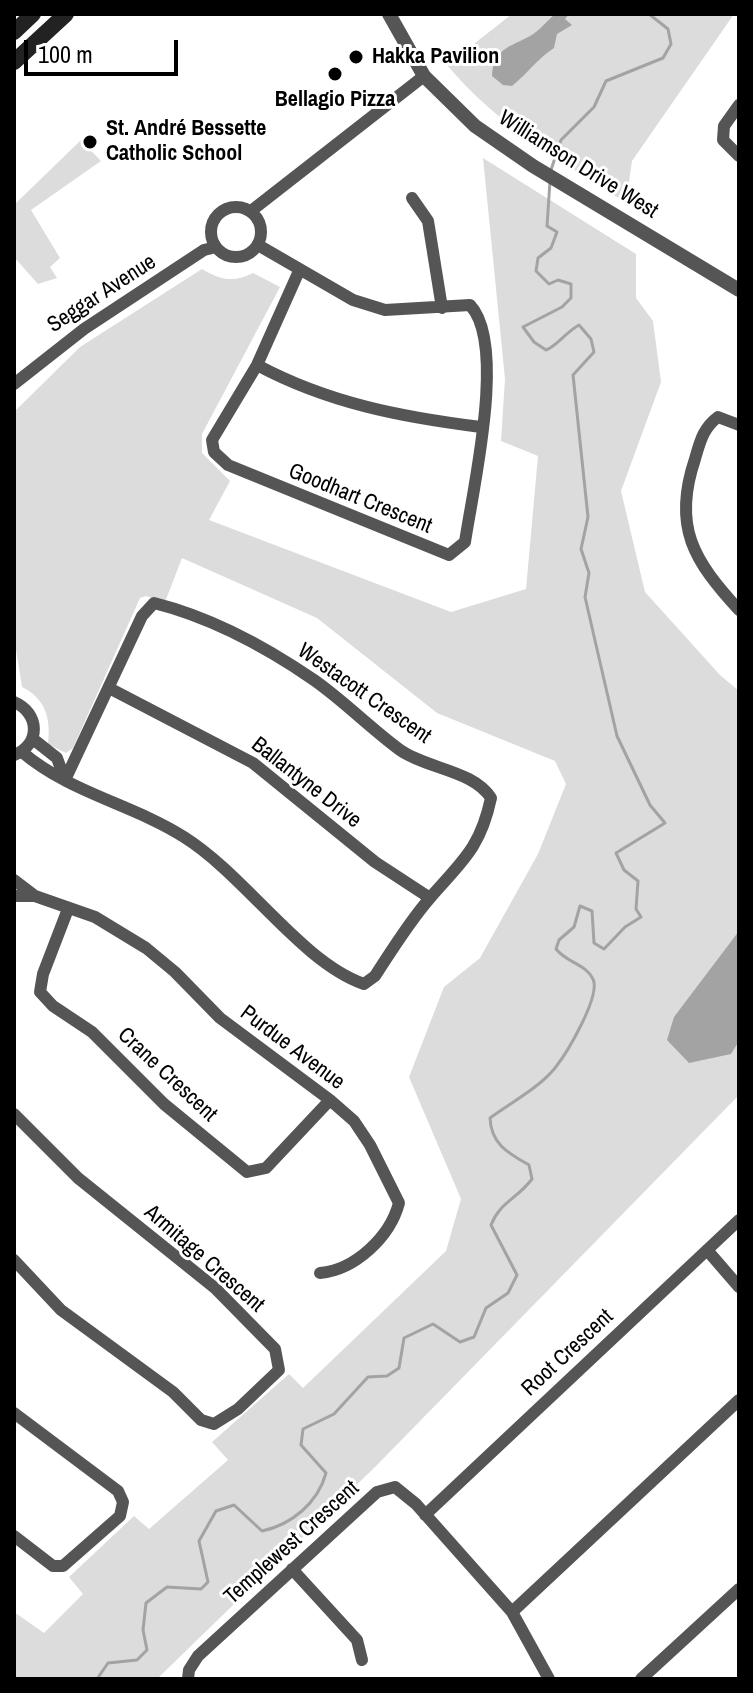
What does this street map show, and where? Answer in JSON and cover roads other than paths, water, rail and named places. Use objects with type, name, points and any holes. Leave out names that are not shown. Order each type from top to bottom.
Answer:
[{"type":"main road","points":[[14,32],[33,14]]},
{"type":"main road","points":[[14,62],[66,14]]},
{"type":"street","name":"Williamson Drive West","points":[[389,14],[424,76],[475,126],[533,166],[739,290]]},
{"type":"street","points":[[251,211],[424,76]]},
{"type":"street","points":[[739,105],[724,126],[723,140],[739,156]]},
{"type":"street","points":[[412,198],[428,221],[442,308]]},
{"type":"street","points":[[235,207],[251,211],[259,222],[258,245],[247,255],[236,257],[216,247],[211,232],[217,215],[235,207]]},
{"type":"street","name":"Goodhart Crescent","points":[[258,245],[353,300],[385,310],[470,305],[481,317],[490,379],[465,542],[449,555],[228,465],[214,452],[212,440],[257,365],[299,271]]},
{"type":"street","name":"Seggar Avenue","points":[[14,384],[84,329],[204,250],[216,247]]},
{"type":"street","points":[[257,365],[299,388],[369,410],[481,427]]},
{"type":"street","points":[[739,425],[718,417],[706,426],[683,505],[697,559],[739,610]]},
{"type":"street","name":"Westacott Crescent","points":[[18,754],[77,789],[184,837],[249,889],[320,960],[345,978],[364,984],[375,976],[430,898],[472,854],[485,827],[491,798],[482,785],[403,751],[316,682],[283,660],[240,637],[154,603],[142,616],[65,780]]},
{"type":"street","name":"Ballantyne Drive","points":[[109,688],[253,763],[375,862],[430,898]]},
{"type":"street","points":[[14,702],[30,713],[35,730],[33,739],[18,754]]},
{"type":"street","name":"Westacott Crescent","points":[[33,739],[57,758],[65,780]]},
{"type":"street","name":"Purdue Avenue","points":[[14,880],[35,896],[95,917],[146,948],[244,1038],[354,1121],[370,1145],[399,1203],[393,1224],[357,1259],[338,1271],[320,1273]]},
{"type":"street","name":"Purdue Avenue","points":[[14,896],[35,896]]},
{"type":"street","name":"Crane Crescent","points":[[68,909],[43,974],[40,992],[53,1006],[92,1032],[164,1104],[247,1172],[266,1168],[330,1100]]},
{"type":"street","name":"Armitage Crescent","points":[[14,1114],[78,1178],[215,1288],[275,1349],[279,1370],[226,1418],[214,1424],[201,1420],[173,1392],[61,1310],[14,1260]]},
{"type":"street","name":"Root Crescent","points":[[425,1515],[739,1220]]},
{"type":"street","points":[[707,1250],[739,1287]]},
{"type":"street","points":[[512,1612],[739,1400]]},
{"type":"street","points":[[14,1413],[118,1491],[123,1502],[120,1516],[63,1566],[53,1566],[14,1536]]},
{"type":"street","name":"Templewest Crescent","points":[[188,1679],[189,1670],[198,1656],[377,1492],[395,1487],[425,1515],[512,1612],[549,1679]]},
{"type":"street","points":[[292,1569],[357,1640],[362,1660]]},
{"type":"street","points":[[641,1679],[739,1589]]},
{"type":"waterway","points":[[551,170],[561,140],[594,107],[606,81],[663,58],[671,44],[668,29],[649,14]]},
{"type":"waterway","points":[[97,1679],[108,1663],[137,1660],[147,1650],[143,1630],[146,1603],[167,1587],[201,1589],[208,1582],[199,1541],[216,1511],[234,1505],[262,1531],[283,1524],[310,1503],[326,1473],[301,1445],[303,1429],[334,1414],[368,1377],[387,1376],[399,1368],[404,1338],[433,1324],[460,1342],[474,1337],[486,1308],[508,1293],[517,1275],[491,1225],[499,1211],[532,1179],[529,1165],[497,1141],[490,1118],[533,1089],[555,1068],[588,1011],[593,979],[586,970],[556,949],[559,940],[574,927],[580,906],[592,911],[594,943],[604,949],[625,927],[641,917],[636,909],[638,881],[624,870],[616,853],[665,823],[650,805],[617,736],[585,597],[589,573],[581,549],[588,517],[573,375],[594,352],[591,339],[579,325],[546,350],[534,342],[523,327],[562,307],[571,298],[571,284],[558,280],[549,284],[536,271],[538,258],[551,248],[557,232],[547,226],[550,181]]},
{"type":"place","name":"Hakka Pavilion","points":[[356,57]]},
{"type":"place","name":"Bellagio Pizza","points":[[335,74]]},
{"type":"place","name":"St. André Bessette Catholic School","points":[[90,142]]}]
